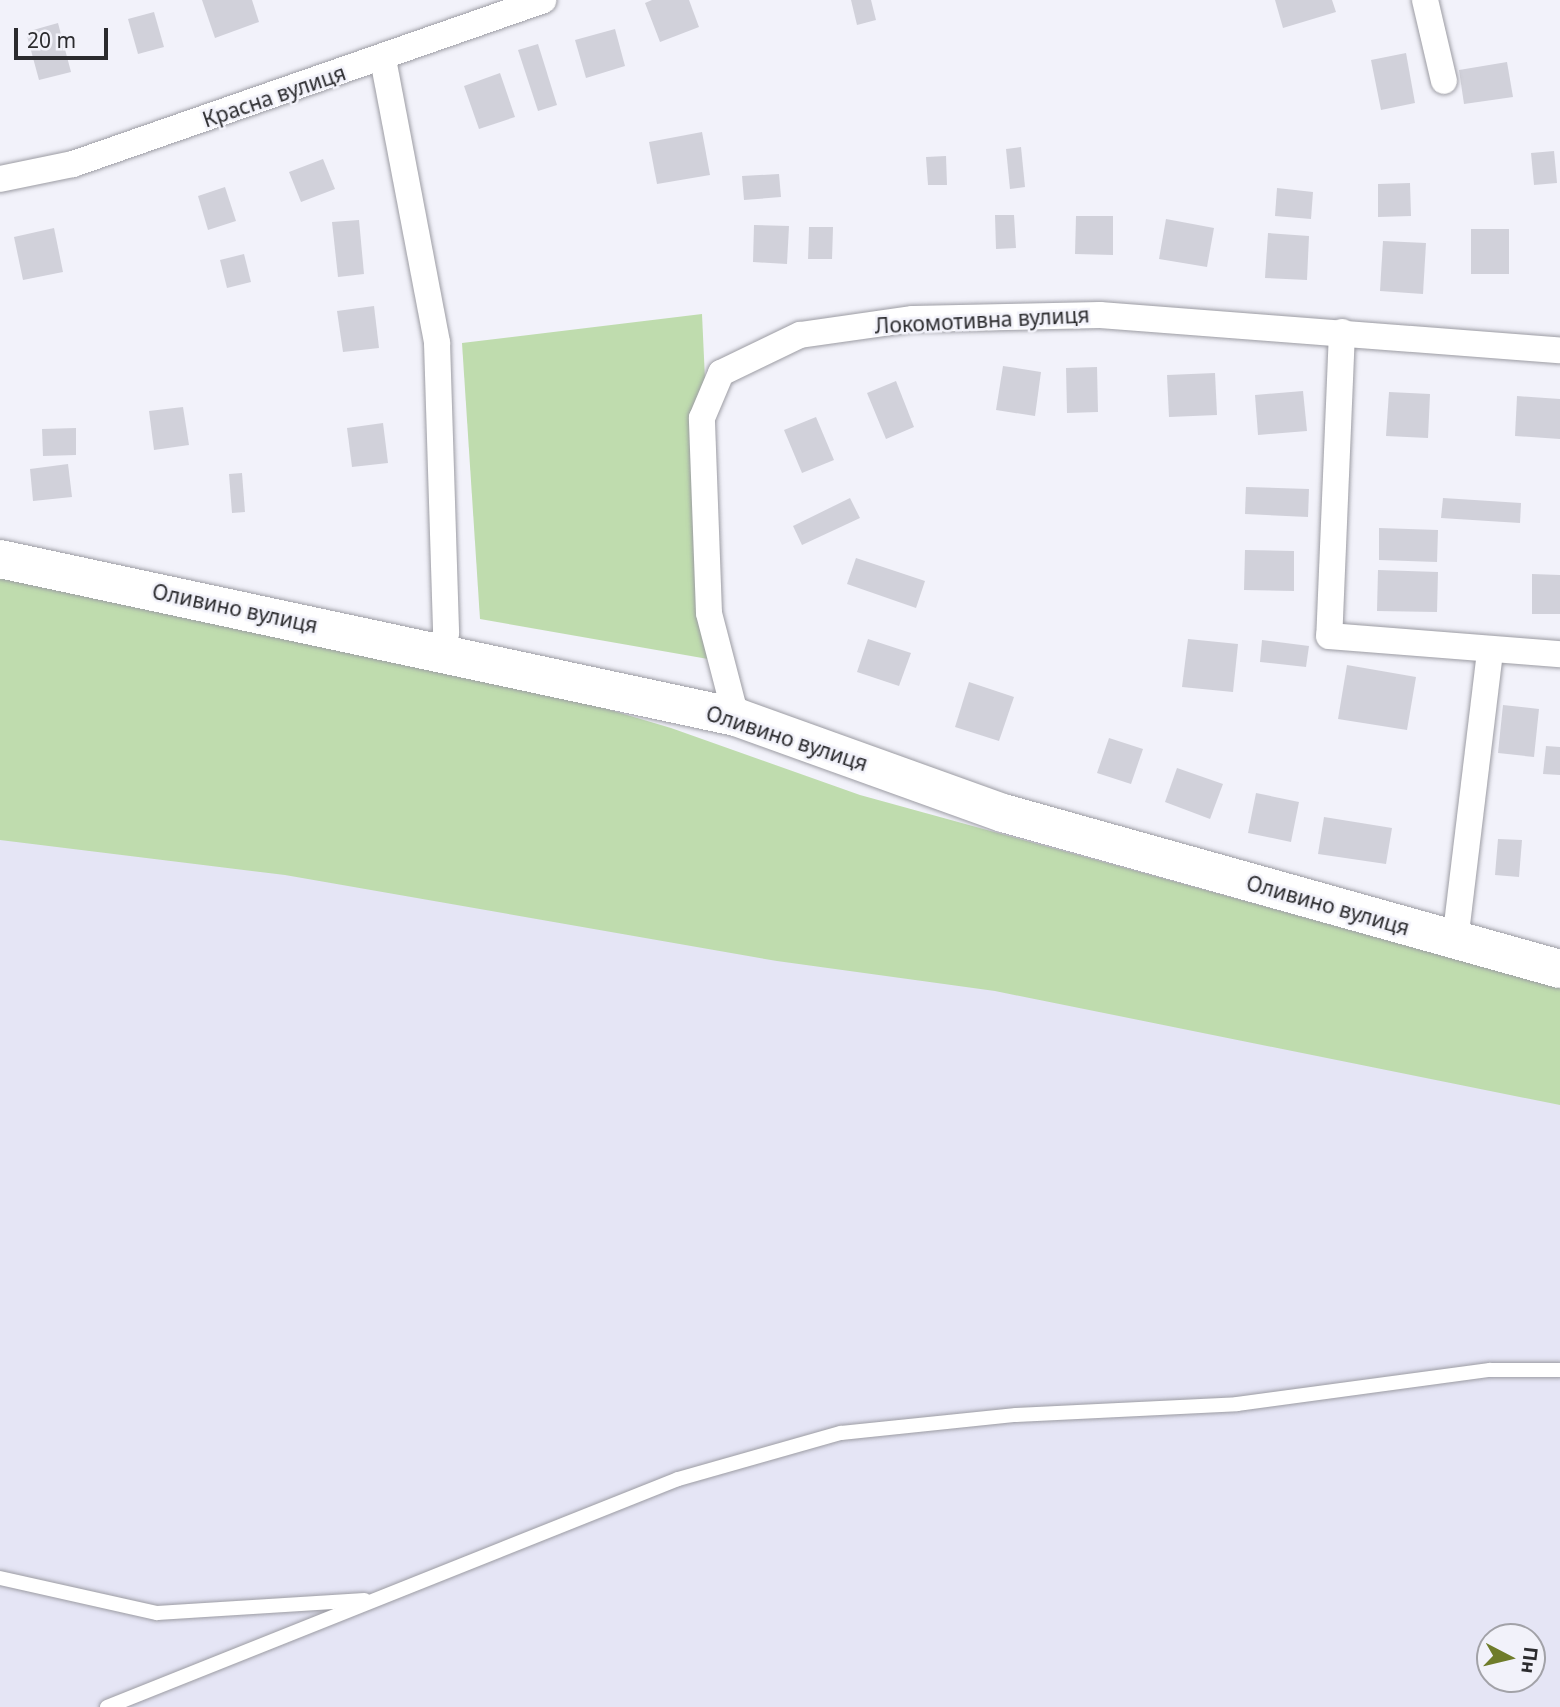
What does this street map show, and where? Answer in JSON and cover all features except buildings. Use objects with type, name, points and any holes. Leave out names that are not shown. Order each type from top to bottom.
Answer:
[{"type":"street","name":"Красна вулиця","points":[[0,179],[73,164],[383,60],[543,0]]},
{"type":"street","points":[[1425,0],[1444,81]]},
{"type":"street","points":[[383,60],[437,343],[446,633],[442,651]]},
{"type":"street","name":"Локомотивна вулиця","points":[[736,717],[709,613],[702,418],[721,373],[800,335],[913,319],[1100,315],[1560,350]]},
{"type":"street","points":[[1342,332],[1329,636],[1490,651],[1560,654]]},
{"type":"street","name":"Оливино вулиця","points":[[0,558],[442,651],[736,717],[1003,813],[1560,969]]},
{"type":"street","points":[[1455,941],[1490,651]]},
{"type":"lane","points":[[107,1707],[678,1479],[841,1433],[1016,1415],[1237,1404],[1490,1370],[1560,1370]]},
{"type":"lane","points":[[0,1578],[157,1613],[380,1598]]},
{"type":"shaded area","points":[[0,826],[1560,1082],[1560,1707],[0,1707]]},
{"type":"green space","points":[[702,314],[711,511],[708,659],[480,619],[462,343]]},
{"type":"green space","points":[[0,572],[553,693],[671,728],[860,795],[1560,988],[1560,1105],[995,991],[777,961],[285,875],[0,840]]}]
